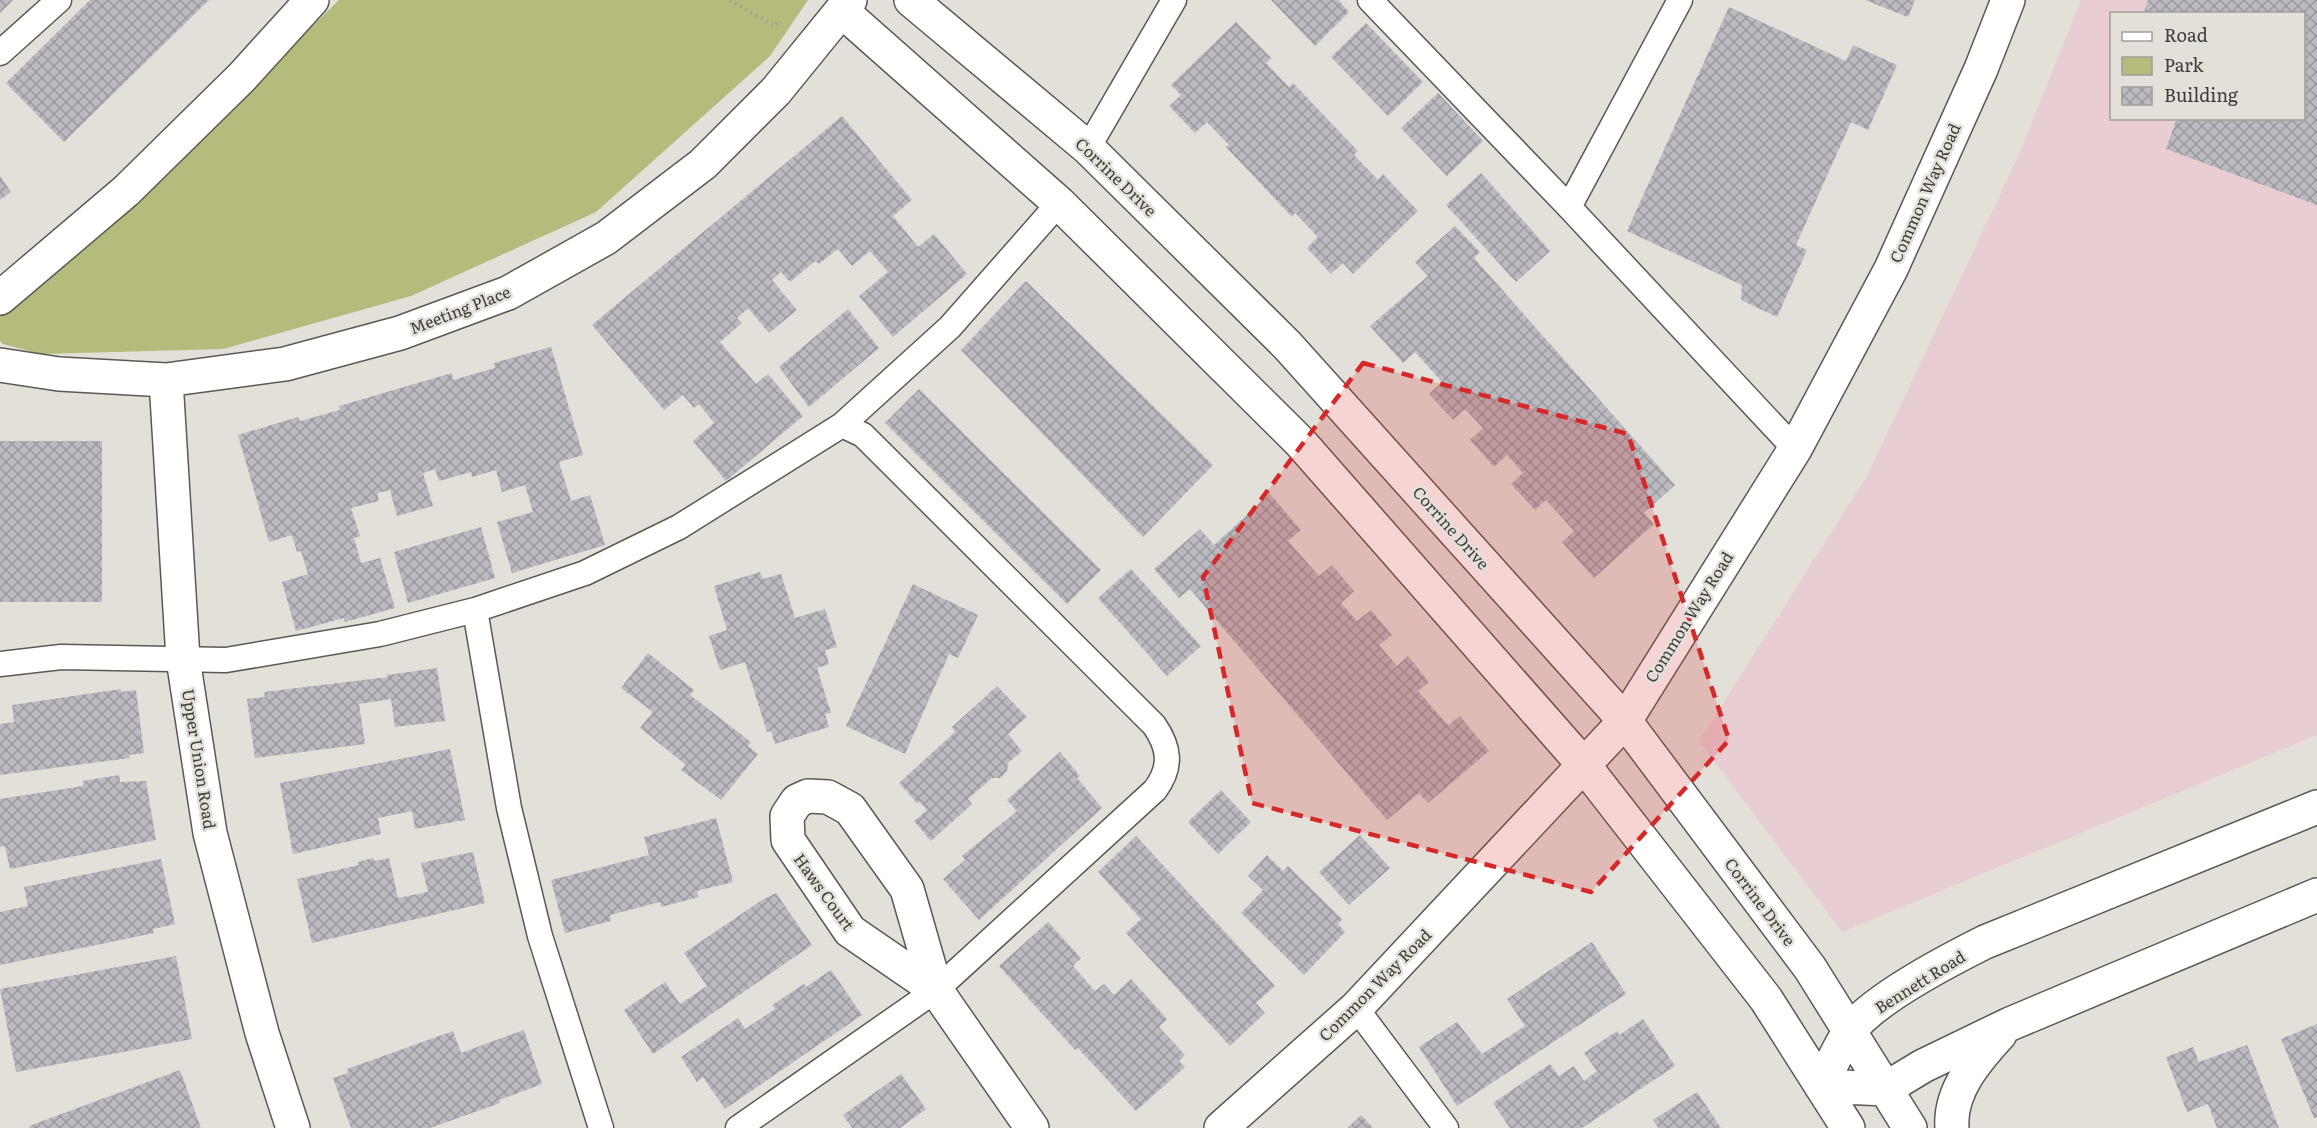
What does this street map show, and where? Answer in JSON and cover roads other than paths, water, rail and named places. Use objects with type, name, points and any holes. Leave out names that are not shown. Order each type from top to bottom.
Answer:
[{"type":"street","points":[[0,298],[126,191],[242,77],[312,0]]},
{"type":"street","name":"Corrine Drive","points":[[910,0],[1088,148],[1287,345],[1625,721],[1810,968],[1910,1128]]},
{"type":"street","name":"Common Way Road","points":[[1221,1128],[1356,1008],[1625,721],[1795,449],[1891,269],[1982,69],[2008,0]]},
{"type":"street","points":[[846,5],[1059,203],[1300,442],[1583,764],[1766,999],[1848,1128]]},
{"type":"street","name":"Meeting Place","points":[[0,365],[59,374],[166,380],[285,364],[400,333],[508,293],[606,238],[703,164],[776,91],[846,5]]},
{"type":"street","name":"Upper Union Road","points":[[166,380],[183,659],[213,844],[262,1033],[293,1128]]},
{"type":"street","name":"Haws Court","points":[[936,990],[849,931],[788,840],[787,816],[797,801],[808,796],[828,797],[850,809],[907,889],[936,990],[1032,1128]]},
{"type":"street","name":"Bennett Road","points":[[1821,1086],[1850,1031],[1908,985],[1985,942],[2317,807]]},
{"type":"street","points":[[1821,1086],[1885,1089],[1923,1066],[2010,1024],[2317,895]]},
{"type":"street","points":[[1952,1128],[1956,1102],[1964,1078],[2010,1024]]},
{"type":"lane","points":[[0,53],[58,0]]},
{"type":"lane","points":[[1088,148],[1174,0]]},
{"type":"lane","points":[[1569,207],[1680,0]]},
{"type":"lane","points":[[1380,4],[1795,449]]},
{"type":"lane","points":[[0,664],[61,657],[226,660],[246,657],[380,634],[475,610],[585,573],[679,527],[842,425],[950,327],[1059,203]]},
{"type":"lane","points":[[738,1128],[936,990],[1155,790],[1162,781],[1169,755],[1164,739],[1154,725],[863,435],[842,425]]},
{"type":"lane","points":[[475,610],[509,808],[540,936],[601,1128]]},
{"type":"lane","points":[[1356,1008],[1446,1128]]}]
